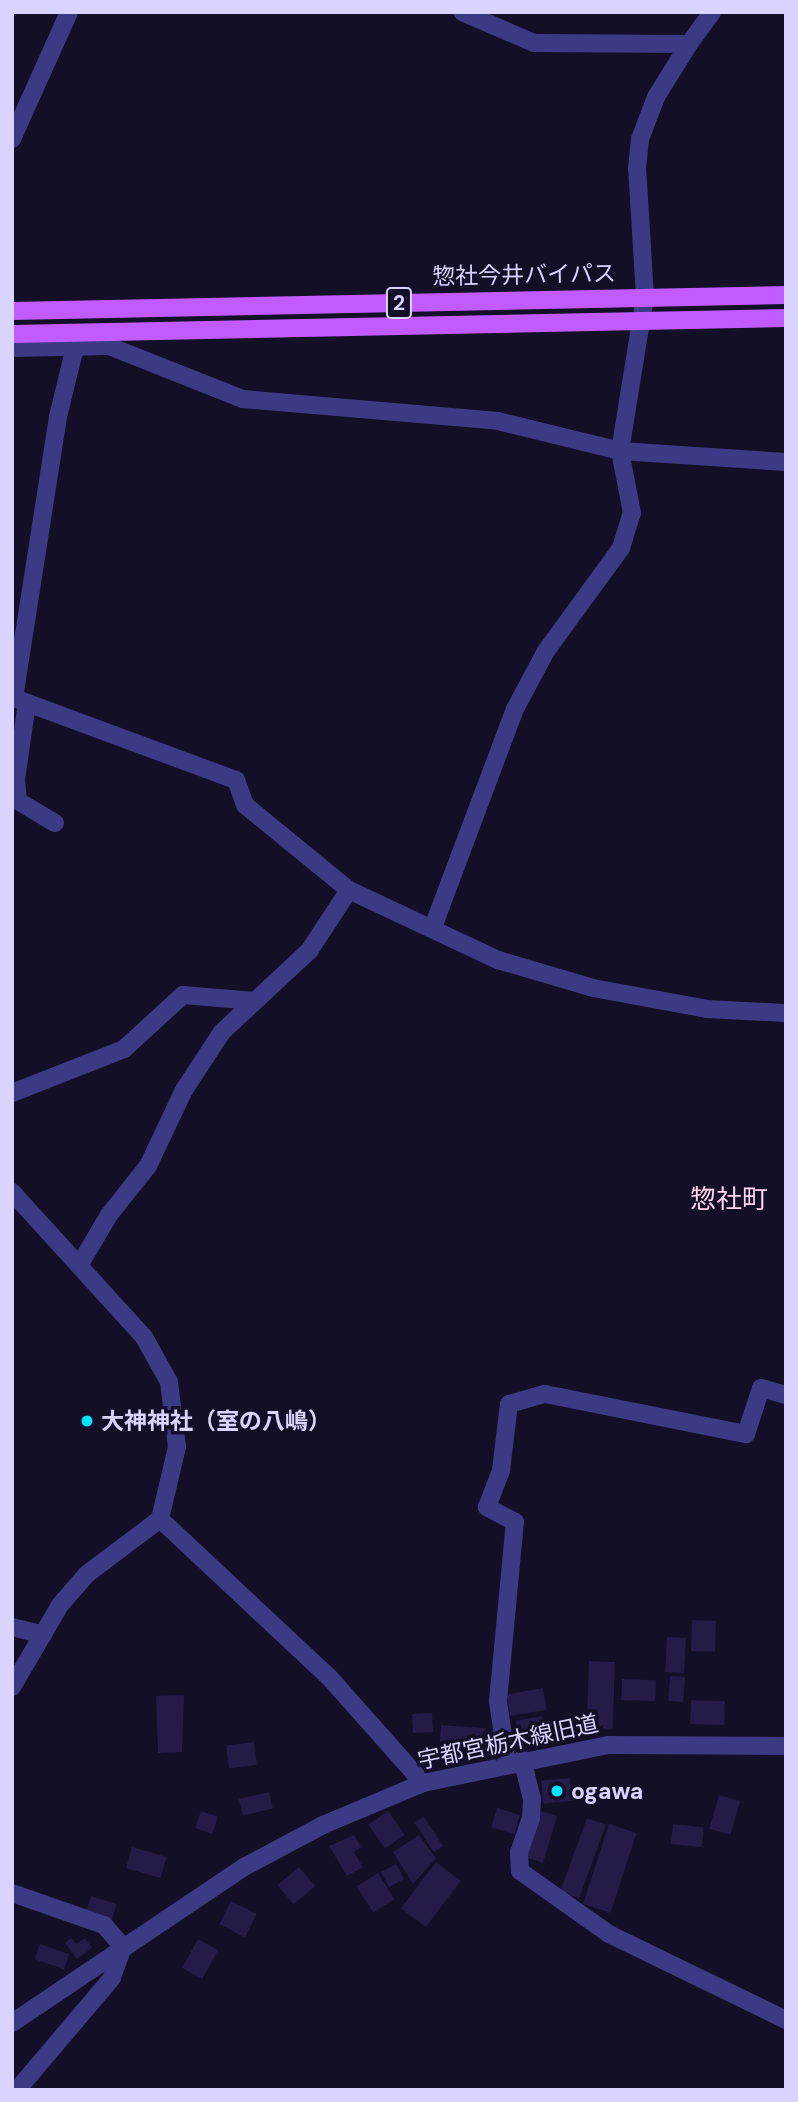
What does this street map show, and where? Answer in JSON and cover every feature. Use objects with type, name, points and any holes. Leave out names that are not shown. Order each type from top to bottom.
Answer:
[{"type":"main road","name":"惣社今井バイパス","points":[[12,311],[786,295]]},
{"type":"main road","name":"惣社今井バイパス","points":[[12,334],[786,318]]},
{"type":"street","points":[[12,139],[69,12]]},
{"type":"street","points":[[462,12],[534,43],[689,44]]},
{"type":"street","points":[[433,927],[515,709],[546,651],[621,548],[632,513],[620,451],[645,297],[637,168],[640,139],[656,97],[712,12]]},
{"type":"street","points":[[12,348],[109,346],[243,399],[498,421],[620,451],[786,462]]},
{"type":"street","points":[[75,347],[58,417],[14,698],[236,780],[245,805],[349,890],[499,960],[593,988],[707,1009],[786,1013]]},
{"type":"street","points":[[27,703],[16,779],[18,801],[55,823]]},
{"type":"street","points":[[80,1264],[148,1166],[184,1090],[214,1044],[309,951],[349,890]]},
{"type":"street","points":[[12,1093],[124,1049],[183,995],[255,1001]]},
{"type":"street","points":[[12,1192],[144,1337],[169,1382],[177,1447],[160,1519],[87,1574],[60,1605],[12,1687]]},
{"type":"street","points":[[786,1395],[761,1388],[746,1434],[545,1394],[509,1404],[501,1470],[487,1507],[514,1522],[498,1701],[514,1761],[532,1799],[531,1818],[519,1852],[520,1871],[609,1934],[786,2020]]},
{"type":"street","points":[[160,1519],[329,1677],[424,1783]]},
{"type":"street","points":[[12,1627],[43,1635]]},
{"type":"street","name":"宇都宮栃木線旧道","points":[[12,2023],[244,1867],[323,1825],[424,1783],[514,1761],[642,1742],[786,1746]]},
{"type":"street","points":[[12,1894],[104,1925],[123,1947],[112,1978],[17,2090]]},
{"type":"building","points":[[692,1620],[716,1621],[715,1652],[691,1651]]},
{"type":"building","points":[[667,1637],[686,1638],[684,1673],[665,1672]]},
{"type":"building","points":[[589,1661],[615,1662],[613,1729],[587,1728]]},
{"type":"building","points":[[670,1676],[685,1677],[683,1702],[668,1701]]},
{"type":"building","points":[[622,1679],[656,1680],[655,1701],[621,1700]]},
{"type":"building","points":[[543,1688],[547,1710],[510,1716],[507,1694]]},
{"type":"building","points":[[184,1695],[182,1752],[158,1753],[156,1696]]},
{"type":"building","points":[[691,1700],[725,1701],[724,1725],[690,1724]]},
{"type":"building","points":[[432,1713],[433,1732],[413,1733],[412,1714]]},
{"type":"building","points":[[542,1716],[547,1743],[520,1747],[515,1721]]},
{"type":"building","points":[[441,1725],[486,1728],[484,1753],[439,1750]]},
{"type":"building","points":[[254,1742],[257,1765],[229,1768],[226,1745]]},
{"type":"building","name":"ogawa","points":[[570,1778],[572,1801],[543,1803],[541,1781]]},
{"type":"building","points":[[269,1792],[273,1809],[243,1816],[239,1799]]},
{"type":"building","points":[[719,1795],[740,1801],[731,1835],[709,1829]]},
{"type":"building","points":[[497,1808],[520,1815],[514,1834],[491,1827]]},
{"type":"building","points":[[201,1811],[218,1817],[212,1834],[195,1828]]},
{"type":"building","points":[[388,1811],[405,1835],[385,1849],[368,1825]]},
{"type":"building","points":[[541,1811],[557,1816],[543,1863],[527,1858]]},
{"type":"building","points":[[424,1817],[443,1846],[434,1852],[415,1823]]},
{"type":"building","points":[[587,1818],[606,1825],[579,1898],[560,1891]]},
{"type":"building","points":[[609,1824],[637,1833],[611,1913],[583,1904]]},
{"type":"building","points":[[673,1824],[704,1827],[702,1847],[671,1844]]},
{"type":"building","points":[[354,1835],[361,1847],[354,1852],[363,1867],[347,1876],[329,1846]]},
{"type":"building","points":[[419,1835],[436,1858],[413,1884],[393,1852]]},
{"type":"building","points":[[132,1847],[167,1857],[161,1878],[126,1868]]},
{"type":"building","points":[[436,1862],[461,1881],[426,1927],[401,1908]]},
{"type":"building","points":[[396,1864],[404,1879],[389,1887],[381,1872]]},
{"type":"building","points":[[299,1867],[315,1886],[294,1904],[278,1885]]},
{"type":"building","points":[[378,1873],[394,1899],[373,1913],[357,1886]]},
{"type":"building","points":[[91,1896],[117,1904],[112,1921],[86,1913]]},
{"type":"building","points":[[231,1901],[257,1914],[245,1937],[219,1924]]},
{"type":"building","points":[[71,1938],[76,1944],[85,1938],[92,1948],[77,1959],[65,1943]]},
{"type":"building","points":[[198,1939],[218,1950],[202,1979],[182,1968]]},
{"type":"building","points":[[40,1944],[69,1954],[64,1969],[35,1959]]},
{"type":"place","name":"大神神社（室の八嶋）","points":[[87,1421]]},
{"type":"place","name":"ogawa","points":[[557,1791]]},
{"type":"district","name":"惣社町","points":[[729,1200]]}]
